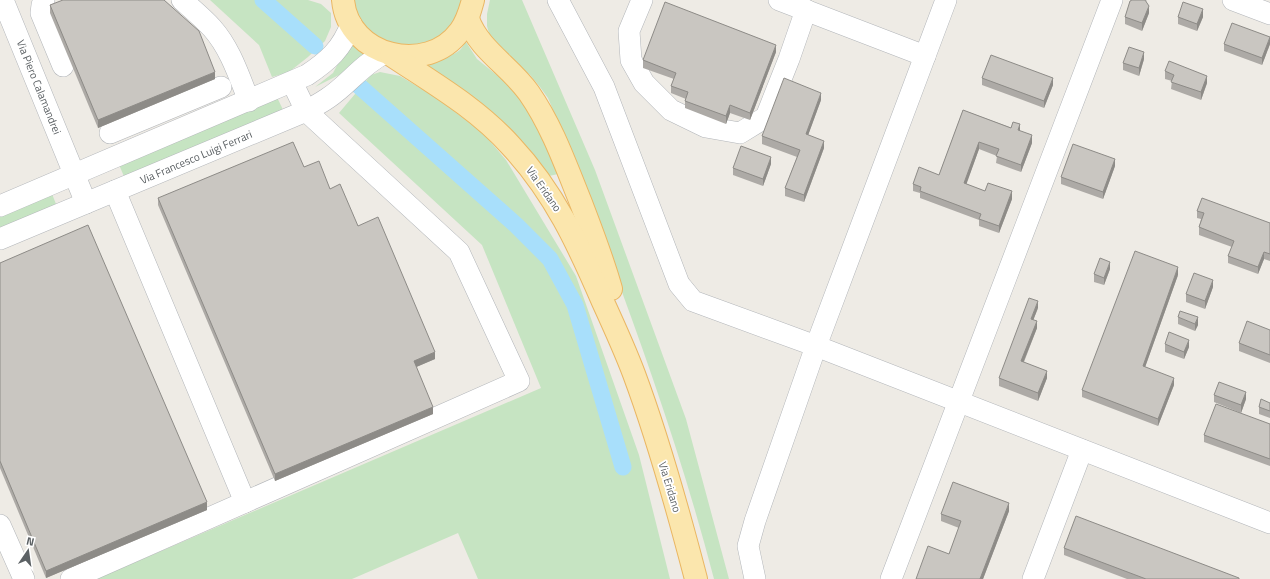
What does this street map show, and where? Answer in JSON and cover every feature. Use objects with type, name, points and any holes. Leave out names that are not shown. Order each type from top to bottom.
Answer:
[{"type":"main road","name":"Via Eridano","points":[[341,1],[351,24],[360,36],[371,46],[388,54],[479,115],[511,145],[539,179],[563,216],[579,248],[634,373]]},
{"type":"main road","name":"Via Eridano","points":[[388,54],[406,57],[422,55],[436,50],[449,42],[460,32],[471,9]]},
{"type":"main road","name":"Via Eridano","points":[[471,9],[471,26],[487,49],[514,74],[529,93],[552,134],[566,166],[609,280],[634,373],[661,456],[696,579]]},
{"type":"street","name":"Via Piero Calamandrei","points":[[3,0],[74,174]]},
{"type":"street","points":[[44,0],[41,13],[63,66]]},
{"type":"street","points":[[182,0],[213,28],[220,38],[226,48],[249,101]]},
{"type":"street","points":[[558,0],[604,87],[680,284],[694,301],[816,346],[1270,522]]},
{"type":"street","points":[[642,0],[629,31],[631,60],[644,83],[671,110],[706,127],[740,133],[766,116],[789,60],[806,10]]},
{"type":"street","points":[[779,0],[925,56]]},
{"type":"street","points":[[755,579],[748,546],[755,521],[816,346],[946,0]]},
{"type":"street","points":[[891,579],[1112,0]]},
{"type":"street","points":[[1233,0],[1270,14]]},
{"type":"street","points":[[17,36],[45,24]]},
{"type":"street","points":[[0,206],[307,76],[328,59],[342,44],[351,24]]},
{"type":"street","name":"Via Francesco Luigi Ferrari","points":[[0,239],[306,111],[329,98],[364,65],[388,54]]},
{"type":"street","points":[[71,579],[519,381],[459,252],[306,111],[292,82]]},
{"type":"street","points":[[137,148],[119,129],[221,87]]},
{"type":"street","points":[[74,174],[86,202]]},
{"type":"street","points":[[115,191],[245,502]]},
{"type":"street","points":[[1033,579],[1082,450]]},
{"type":"street","points":[[0,525],[24,579]]},
{"type":"green space","points":[[210,0],[308,0],[321,4],[331,13],[331,27],[325,41],[308,57],[289,72],[272,77],[259,45]]},
{"type":"green space","points":[[348,0],[465,0],[464,8],[441,39],[403,49],[367,34]]},
{"type":"green space","points":[[490,0],[522,0],[595,170],[686,419],[729,579],[714,579],[698,520],[661,403],[621,288],[556,117],[548,98],[540,87],[530,75],[508,58],[490,37],[487,26],[487,14]]},
{"type":"green space","points":[[350,41],[365,56],[339,75],[315,87],[333,73]]},
{"type":"green space","points":[[466,42],[477,59],[509,85],[536,120],[558,174],[549,176],[410,62],[436,59],[456,53]]},
{"type":"green space","points":[[380,72],[400,76],[437,98],[484,134],[506,160],[576,276],[639,455],[670,579],[478,579],[458,533],[352,579],[96,579],[541,388],[482,245],[339,113],[371,75]]},
{"type":"green space","points":[[275,93],[285,114],[126,181],[117,160]]},
{"type":"green space","points":[[50,189],[58,209],[0,233],[0,210]]},
{"type":"building","points":[[63,0],[164,0],[199,31],[215,72],[98,120],[50,5]]},
{"type":"building","points":[[1145,0],[1149,6],[1142,23],[1125,17],[1130,1]]},
{"type":"building","points":[[665,2],[776,45],[750,113],[730,105],[726,116],[685,101],[688,92],[671,86],[676,73],[643,60]]},
{"type":"building","points":[[1183,2],[1203,9],[1197,24],[1178,17]]},
{"type":"building","points":[[1232,23],[1270,37],[1262,58],[1224,44]]},
{"type":"building","points":[[1129,47],[1144,52],[1139,68],[1123,63]]},
{"type":"building","points":[[991,55],[1053,78],[1044,101],[982,78]]},
{"type":"building","points":[[1169,61],[1207,76],[1201,92],[1171,82],[1174,75],[1165,71]]},
{"type":"building","points":[[784,78],[821,93],[806,134],[824,141],[804,195],[785,188],[800,150],[762,136]]},
{"type":"building","points":[[963,110],[1011,128],[1013,122],[1020,124],[1018,130],[1032,135],[1021,165],[996,156],[999,149],[979,142],[964,183],[985,191],[988,183],[1012,191],[999,226],[979,219],[981,214],[920,191],[921,187],[913,184],[919,167],[939,175]]},
{"type":"building","points":[[293,142],[304,167],[319,161],[330,189],[340,184],[358,226],[378,217],[435,352],[414,361],[433,407],[275,474],[158,198]]},
{"type":"building","points":[[1073,144],[1115,159],[1103,192],[1061,177]]},
{"type":"building","points":[[741,146],[771,157],[763,179],[733,168]]},
{"type":"building","points":[[1202,198],[1270,223],[1270,254],[1264,252],[1258,267],[1228,256],[1234,241],[1199,227],[1204,213],[1197,211]]},
{"type":"building","points":[[88,225],[207,502],[46,571],[0,461],[0,263]]},
{"type":"building","points":[[1135,251],[1178,267],[1143,366],[1174,378],[1158,419],[1082,390]]},
{"type":"building","points":[[1100,258],[1110,262],[1104,278],[1094,274]]},
{"type":"building","points":[[1194,273],[1213,280],[1205,301],[1186,294]]},
{"type":"building","points":[[1029,298],[1038,301],[1031,319],[1037,321],[1021,361],[1047,371],[1038,393],[999,378]]},
{"type":"building","points":[[1180,311],[1198,317],[1195,324],[1178,317]]},
{"type":"building","points":[[1247,321],[1270,330],[1270,355],[1239,343]]},
{"type":"building","points":[[1169,332],[1189,340],[1184,352],[1165,344]]},
{"type":"building","points":[[1219,382],[1246,392],[1241,405],[1214,395]]},
{"type":"building","points":[[1261,399],[1270,403],[1270,411],[1259,407]]},
{"type":"building","points":[[1216,404],[1270,424],[1270,459],[1204,435]]},
{"type":"building","points":[[953,482],[1009,503],[980,579],[916,579],[928,546],[949,554],[961,521],[941,514]]},
{"type":"building","points":[[1076,516],[1239,579],[1146,579],[1064,548]]},
{"type":"waterway","points":[[263,0],[315,46]]},
{"type":"waterway","points":[[358,85],[516,225],[550,259],[575,305],[623,467]]}]
